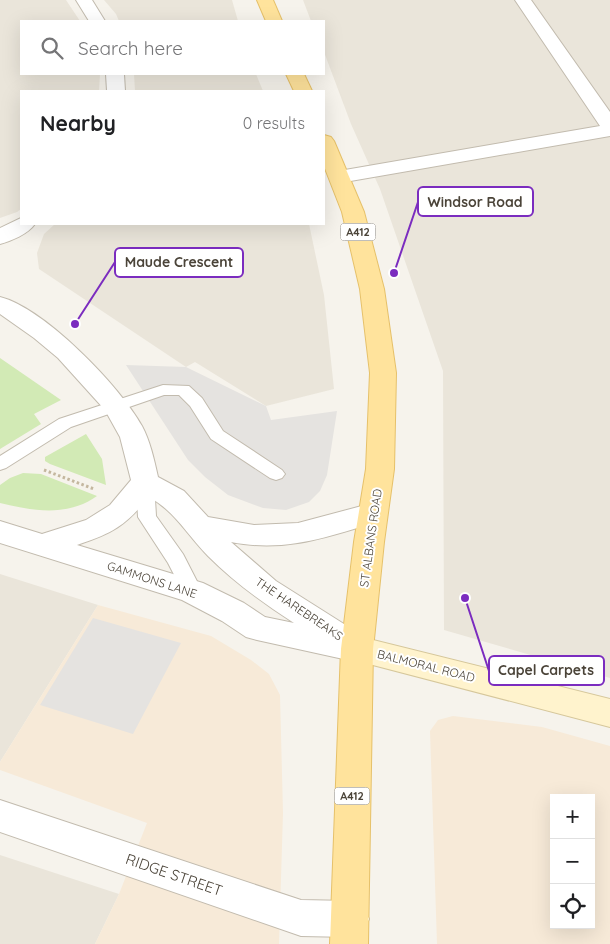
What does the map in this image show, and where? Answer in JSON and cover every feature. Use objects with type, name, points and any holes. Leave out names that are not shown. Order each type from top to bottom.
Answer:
[{"type":"main road","points":[[265,0],[274,20]]},
{"type":"main road","points":[[295,75],[303,90]]},
{"type":"main road","name":"ST ALBANS ROAD","points":[[325,143],[353,212],[372,290],[383,373],[380,469],[357,649],[350,931]]},
{"type":"street","points":[[84,0],[96,20]]},
{"type":"street","points":[[523,0],[610,126]]},
{"type":"street","points":[[115,75],[116,90]]},
{"type":"street","points":[[339,177],[610,130]]},
{"type":"street","points":[[0,237],[22,225]]},
{"type":"street","points":[[0,304],[54,339],[74,357],[115,405],[130,429],[140,456],[137,492],[120,512],[96,528],[42,545]]},
{"type":"street","name":"THE HAREBREAKS","points":[[137,492],[174,498],[218,548],[265,589],[357,649]]},
{"type":"street","points":[[200,526],[258,536],[281,536],[320,528],[373,513]]},
{"type":"street","name":"GAMMONS LANE","points":[[0,532],[192,591],[233,612],[257,628],[357,649]]},
{"type":"street","name":"BALMORAL ROAD","points":[[357,649],[610,713]]},
{"type":"street","name":"RIDGE STREET","points":[[0,816],[301,918],[350,931]]},
{"type":"lane","points":[[7,460],[65,423],[163,390],[183,390],[196,402],[217,435],[276,474]]},
{"type":"lane","points":[[137,492],[148,517],[176,559],[192,591]]},
{"type":"path","points":[[7,460],[137,492]]},
{"type":"shaded area","points":[[0,0],[66,0],[79,20],[20,20],[20,75],[100,75],[99,90],[20,90],[20,210],[0,218]]},
{"type":"shaded area","points":[[104,0],[232,0],[238,20],[119,20]]},
{"type":"shaded area","points":[[303,0],[610,0],[610,678],[444,630],[443,371],[380,189],[351,124],[325,55],[325,20],[311,20]]},
{"type":"shaded area","points":[[134,75],[256,75],[263,90],[135,90]]},
{"type":"shaded area","points":[[54,225],[309,225],[324,295],[334,389],[266,406],[195,362],[186,367],[39,269],[37,253],[44,234]]},
{"type":"shaded area","points":[[126,365],[186,367],[266,406],[271,420],[337,411],[327,475],[320,491],[309,502],[286,510],[263,508],[228,495],[205,477],[188,460]]},
{"type":"shaded area","points":[[0,574],[98,605],[0,762]]},
{"type":"shaded area","points":[[98,605],[211,636],[251,660],[269,674],[280,695],[283,813],[279,944],[95,944],[119,894],[147,823],[0,770],[0,762]]},
{"type":"shaded area","points":[[93,618],[181,643],[133,734],[40,705]]},
{"type":"shaded area","points":[[453,716],[542,727],[610,746],[610,944],[437,944],[430,731],[438,720]]},
{"type":"shaded area","points":[[0,855],[119,894],[95,944],[0,944]]},
{"type":"green space","points":[[0,358],[61,400],[34,414],[41,424],[0,449]]},
{"type":"green space","points":[[86,434],[102,459],[106,485],[45,461],[45,457]]},
{"type":"green space","points":[[23,473],[41,474],[97,496],[86,503],[62,510],[38,510],[0,503],[0,485],[10,478]]},
{"type":"place","name":"Windsor Road","points":[[394,273]]},
{"type":"place","name":"Maude Crescent","points":[[75,324]]},
{"type":"place","name":"Capel Carpets","points":[[465,598]]}]
